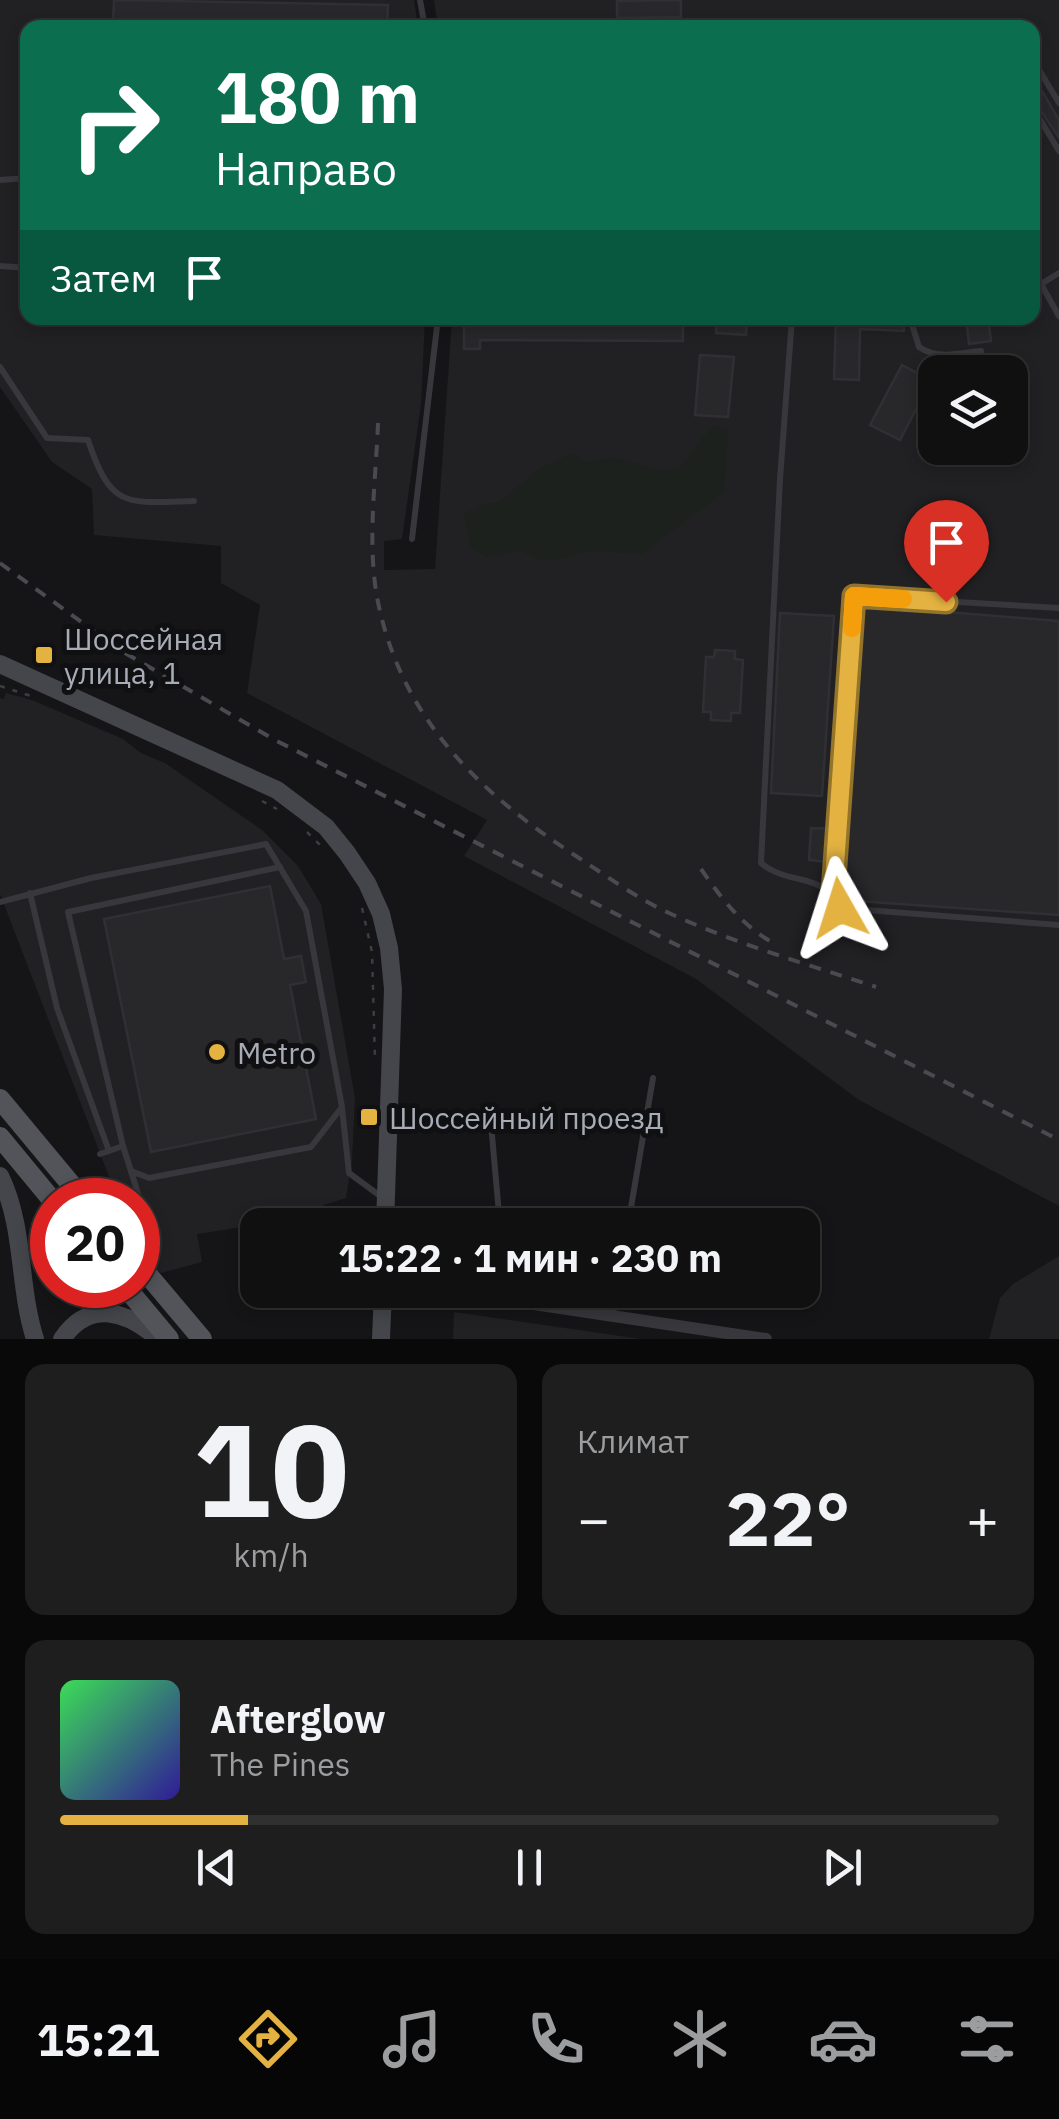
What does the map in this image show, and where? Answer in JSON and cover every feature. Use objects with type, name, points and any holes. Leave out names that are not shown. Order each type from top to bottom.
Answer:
[{"type":"main road","points":[[0,664],[277,790],[326,827],[347,853],[368,884],[381,914],[393,989],[386,1208]]},
{"type":"main road","points":[[0,1099],[66,1178]]},
{"type":"main road","points":[[0,1138],[34,1178]]},
{"type":"main road","points":[[0,1176],[16,1227],[34,1339]]},
{"type":"main road","points":[[160,1289],[202,1339]]},
{"type":"main road","points":[[144,1308],[170,1339]]},
{"type":"main road","points":[[381,1339],[382,1308]]},
{"type":"main road","points":[[62,1339],[81,1320],[108,1313],[127,1316],[159,1339]]},
{"type":"street","points":[[572,1308],[766,1339]]},
{"type":"lane","points":[[1040,71],[1059,103]]},
{"type":"lane","points":[[1040,119],[1059,151]]},
{"type":"lane","points":[[1059,273],[1041,284],[1059,316]]},
{"type":"lane","points":[[412,539],[437,325]]},
{"type":"lane","points":[[792,325],[761,863],[772,872],[812,882],[833,893]]},
{"type":"lane","points":[[912,325],[919,347],[928,353],[981,351]]},
{"type":"lane","points":[[0,367],[47,438],[88,440],[100,476],[115,494],[150,502],[194,501]]},
{"type":"lane","points":[[1059,608],[854,596],[833,893],[840,908],[1059,925]]},
{"type":"lane","points":[[0,902],[266,844],[306,911],[342,1106],[349,1173],[386,1200]]},
{"type":"lane","points":[[133,1178],[68,912],[280,867]]},
{"type":"lane","points":[[30,893],[57,1008],[109,1151]]},
{"type":"lane","points":[[631,1208],[654,1078]]},
{"type":"lane","points":[[131,1171],[149,1178],[312,1147],[342,1106]]},
{"type":"lane","points":[[491,1124],[498,1208]]},
{"type":"lane","points":[[100,1154],[123,1146]]},
{"type":"lane","points":[[612,1316],[614,1308]]},
{"type":"path","points":[[0,686],[44,700]]},
{"type":"path","points":[[259,799],[282,813]]},
{"type":"path","points":[[306,832],[330,856]]},
{"type":"path","points":[[360,902],[372,952],[375,1065]]},
{"type":"shaded area","points":[[0,0],[414,0],[417,20],[20,20],[20,325],[425,325],[421,404],[402,539],[384,541],[384,570],[435,569],[452,325],[1040,325],[1040,20],[437,20],[434,0],[1059,0],[1059,1206],[859,1100],[696,979],[464,856],[487,820],[247,693],[260,605],[221,583],[221,546],[94,535],[92,489],[52,462],[0,387]]},
{"type":"shaded area","points":[[715,426],[728,430],[724,492],[642,554],[588,551],[555,561],[521,551],[486,557],[471,548],[464,514],[480,505],[499,502],[540,468],[572,453],[589,463],[615,458],[655,469],[680,468]]},
{"type":"shaded area","points":[[6,693],[32,700],[123,739],[262,830],[298,866],[321,904],[355,1098],[346,1198],[322,1208],[240,1208],[240,1227],[197,1234],[202,1262],[160,1272],[160,1178],[110,1178],[0,894],[0,698],[4,699]]},
{"type":"shaded area","points":[[1059,1256],[1059,1339],[989,1339],[1000,1298],[1013,1284]]},
{"type":"shaded area","points":[[454,1312],[641,1339],[453,1339]]},
{"type":"building","points":[[114,0],[388,5],[387,20],[113,20]]},
{"type":"building","points":[[681,0],[681,17],[617,18],[617,1]]},
{"type":"building","points":[[1040,88],[1059,120],[1059,138],[1040,109]]},
{"type":"building","points":[[464,325],[683,325],[683,341],[480,340],[480,349],[464,349]]},
{"type":"building","points":[[717,325],[747,325],[746,335],[716,333]]},
{"type":"building","points":[[836,325],[904,325],[904,331],[860,329],[859,380],[834,379]]},
{"type":"building","points":[[967,325],[989,325],[991,341],[969,344]]},
{"type":"building","points":[[700,355],[734,357],[728,417],[695,415]]},
{"type":"building","points":[[902,365],[918,373],[918,405],[900,440],[870,425]]},
{"type":"building","points":[[860,605],[1059,621],[1059,915],[843,900],[840,894]]},
{"type":"building","points":[[780,613],[834,616],[822,796],[771,793]]},
{"type":"building","points":[[715,650],[735,651],[735,659],[743,660],[740,713],[731,713],[731,721],[711,720],[711,712],[703,712],[706,657],[714,657]]},
{"type":"building","points":[[811,828],[831,829],[828,862],[809,860]]},
{"type":"building","name":"Metro","points":[[270,886],[284,959],[301,956],[306,982],[290,985],[316,1119],[151,1152],[104,919]]},
{"type":"railway","points":[[378,423],[372,532],[377,597],[404,680],[449,748],[508,807],[646,901],[720,934],[876,987]]},
{"type":"railway","points":[[0,563],[120,650],[275,740],[1059,1140]]},
{"type":"railway","points":[[701,869],[743,920],[775,944]]},
{"type":"slow traffic","points":[[852,628],[854,596],[903,599]]},
{"type":"place","name":"Шоссейная улица, 1","points":[[44,655]]},
{"type":"place","name":"Metro","points":[[217,1052]]},
{"type":"place","name":"Шоссейный проезд","points":[[369,1117]]},
{"type":"route","points":[[840,908],[833,893],[854,596],[946,602]]}]
